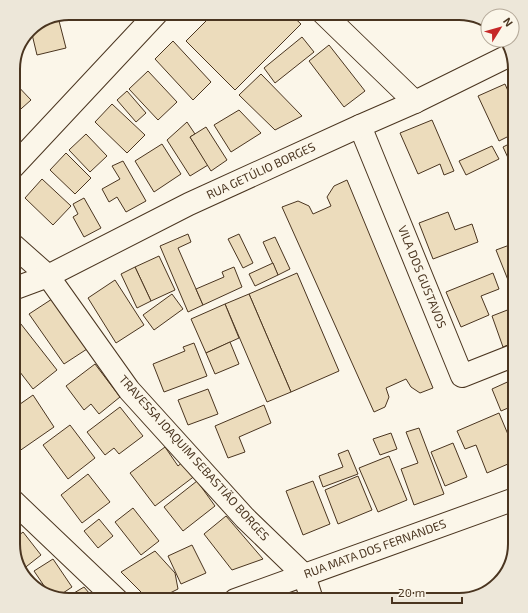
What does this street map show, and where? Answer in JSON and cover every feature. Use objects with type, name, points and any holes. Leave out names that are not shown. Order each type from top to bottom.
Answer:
[{"type":"street","points":[[20,160],[151,20]]},
{"type":"street","points":[[330,20],[415,102]]},
{"type":"street","name":"RUA GETÚLIO BORGES","points":[[20,286],[48,276],[189,204],[415,102],[506,57]]},
{"type":"street","name":"VILA DOS GUSTAVOS","points":[[360,126],[462,376],[508,358]]},
{"type":"street","name":"TRAVESSA JOAQUIM SEBASTIÃO BORGES","points":[[20,251],[48,276],[130,390],[245,518],[304,575]]},
{"type":"street","name":"RUA MATA DOS FERNANDES","points":[[254,593],[508,501]]},
{"type":"street","points":[[20,508],[110,593]]},
{"type":"street","points":[[304,575],[310,593]]},
{"type":"building","points":[[207,20],[297,20],[301,24],[235,90],[186,41]]},
{"type":"building","points":[[59,21],[66,48],[37,55],[32,36],[42,28]]},
{"type":"building","points":[[302,37],[314,52],[275,83],[264,68]]},
{"type":"building","points":[[173,41],[211,82],[193,100],[155,59]]},
{"type":"building","points":[[329,45],[365,91],[344,107],[309,61]]},
{"type":"building","points":[[148,71],[177,102],[158,120],[129,89]]},
{"type":"building","points":[[261,74],[302,116],[275,130],[239,95]]},
{"type":"building","points":[[505,84],[508,91],[508,136],[499,141],[478,96]]},
{"type":"building","points":[[20,88],[31,100],[20,110]]},
{"type":"building","points":[[127,91],[146,113],[136,122],[117,100]]},
{"type":"building","points":[[112,104],[145,135],[127,153],[95,122]]},
{"type":"building","points":[[239,110],[261,133],[231,152],[214,125]]},
{"type":"building","points":[[432,120],[454,171],[444,175],[440,164],[418,174],[400,133]]},
{"type":"building","points":[[187,122],[195,134],[190,137],[208,165],[190,176],[167,140]]},
{"type":"building","points":[[206,127],[227,160],[211,171],[190,137]]},
{"type":"building","points":[[86,134],[107,156],[90,172],[69,150]]},
{"type":"building","points":[[162,144],[181,174],[154,192],[135,161]]},
{"type":"building","points":[[508,144],[508,158],[503,147]]},
{"type":"building","points":[[492,146],[499,159],[466,175],[459,161]]},
{"type":"building","points":[[66,153],[91,178],[75,194],[50,170]]},
{"type":"building","points":[[123,161],[146,201],[126,212],[117,197],[109,202],[102,189],[120,179],[112,166]]},
{"type":"building","points":[[42,179],[71,206],[53,225],[25,198]]},
{"type":"building","points":[[347,180],[433,388],[420,393],[411,387],[406,379],[386,388],[389,397],[385,407],[374,412],[282,207],[298,201],[309,206],[313,214],[331,206],[327,197],[334,186]]},
{"type":"building","points":[[84,198],[101,228],[84,237],[73,217],[78,214],[73,204]]},
{"type":"building","points":[[448,212],[455,230],[472,224],[478,242],[433,259],[419,223]]},
{"type":"building","points":[[188,234],[191,242],[178,248],[203,305],[188,312],[160,246]]},
{"type":"building","points":[[239,234],[253,263],[243,268],[228,239]]},
{"type":"building","points":[[275,237],[290,269],[278,275],[263,242]]},
{"type":"building","points":[[508,246],[508,280],[496,250]]},
{"type":"building","points":[[159,256],[175,290],[151,301],[135,267]]},
{"type":"building","points":[[273,263],[278,275],[255,286],[249,274]]},
{"type":"building","points":[[135,267],[151,301],[137,308],[121,274]]},
{"type":"building","points":[[234,267],[242,287],[203,305],[196,289],[224,277],[222,272]]},
{"type":"building","points":[[297,273],[339,371],[291,392],[249,294]]},
{"type":"building","points":[[493,273],[499,289],[481,296],[489,315],[461,327],[446,292]]},
{"type":"building","points":[[115,280],[144,325],[116,343],[88,298]]},
{"type":"building","points":[[172,294],[183,309],[154,330],[143,315]]},
{"type":"building","points":[[249,294],[291,392],[267,402],[225,304]]},
{"type":"building","points":[[52,299],[87,349],[64,364],[29,314]]},
{"type":"building","points":[[225,304],[239,338],[206,353],[191,319]]},
{"type":"building","points":[[508,310],[508,345],[503,347],[492,316]]},
{"type":"building","points":[[20,323],[57,370],[33,389],[20,372]]},
{"type":"building","points":[[230,342],[239,364],[215,374],[206,353]]},
{"type":"building","points":[[194,343],[207,376],[164,392],[153,364],[185,351],[183,347]]},
{"type":"building","points":[[95,364],[120,397],[99,414],[91,404],[84,410],[66,386]]},
{"type":"building","points":[[508,382],[508,408],[501,411],[492,389]]},
{"type":"building","points":[[208,389],[218,414],[188,425],[178,400]]},
{"type":"building","points":[[33,395],[54,427],[20,451],[20,404]]},
{"type":"building","points":[[264,405],[271,423],[239,437],[245,452],[228,458],[215,426]]},
{"type":"building","points":[[120,407],[143,436],[119,454],[114,448],[105,455],[87,432]]},
{"type":"building","points":[[499,413],[508,434],[508,464],[487,473],[476,445],[465,449],[457,431]]},
{"type":"building","points":[[70,425],[95,458],[68,479],[43,445]]},
{"type":"building","points":[[419,428],[444,494],[414,505],[401,469],[418,463],[406,432]]},
{"type":"building","points":[[391,433],[397,449],[380,455],[373,439]]},
{"type":"building","points":[[453,443],[467,477],[445,486],[431,452]]},
{"type":"building","points":[[165,447],[178,466],[185,460],[196,475],[155,506],[130,473]]},
{"type":"building","points":[[348,450],[358,474],[323,487],[319,476],[343,467],[338,454]]},
{"type":"building","points":[[389,456],[407,500],[378,512],[359,468]]},
{"type":"building","points":[[88,474],[110,502],[82,523],[61,495]]},
{"type":"building","points":[[358,476],[372,510],[338,524],[325,490]]},
{"type":"building","points":[[197,481],[215,506],[183,531],[164,507]]},
{"type":"building","points":[[313,481],[330,524],[303,535],[286,491]]},
{"type":"building","points":[[133,508],[159,541],[141,555],[115,522]]},
{"type":"building","points":[[226,516],[263,559],[232,570],[204,534]]},
{"type":"building","points":[[99,519],[113,536],[98,548],[84,531]]},
{"type":"building","points":[[23,532],[41,555],[26,567],[21,554],[20,534]]},
{"type":"building","points":[[192,545],[206,573],[181,584],[168,556]]},
{"type":"building","points":[[155,551],[175,573],[178,589],[170,593],[142,593],[121,572]]},
{"type":"building","points":[[53,559],[72,587],[64,592],[47,588],[34,571]]},
{"type":"building","points":[[84,587],[89,593],[74,593]]}]
